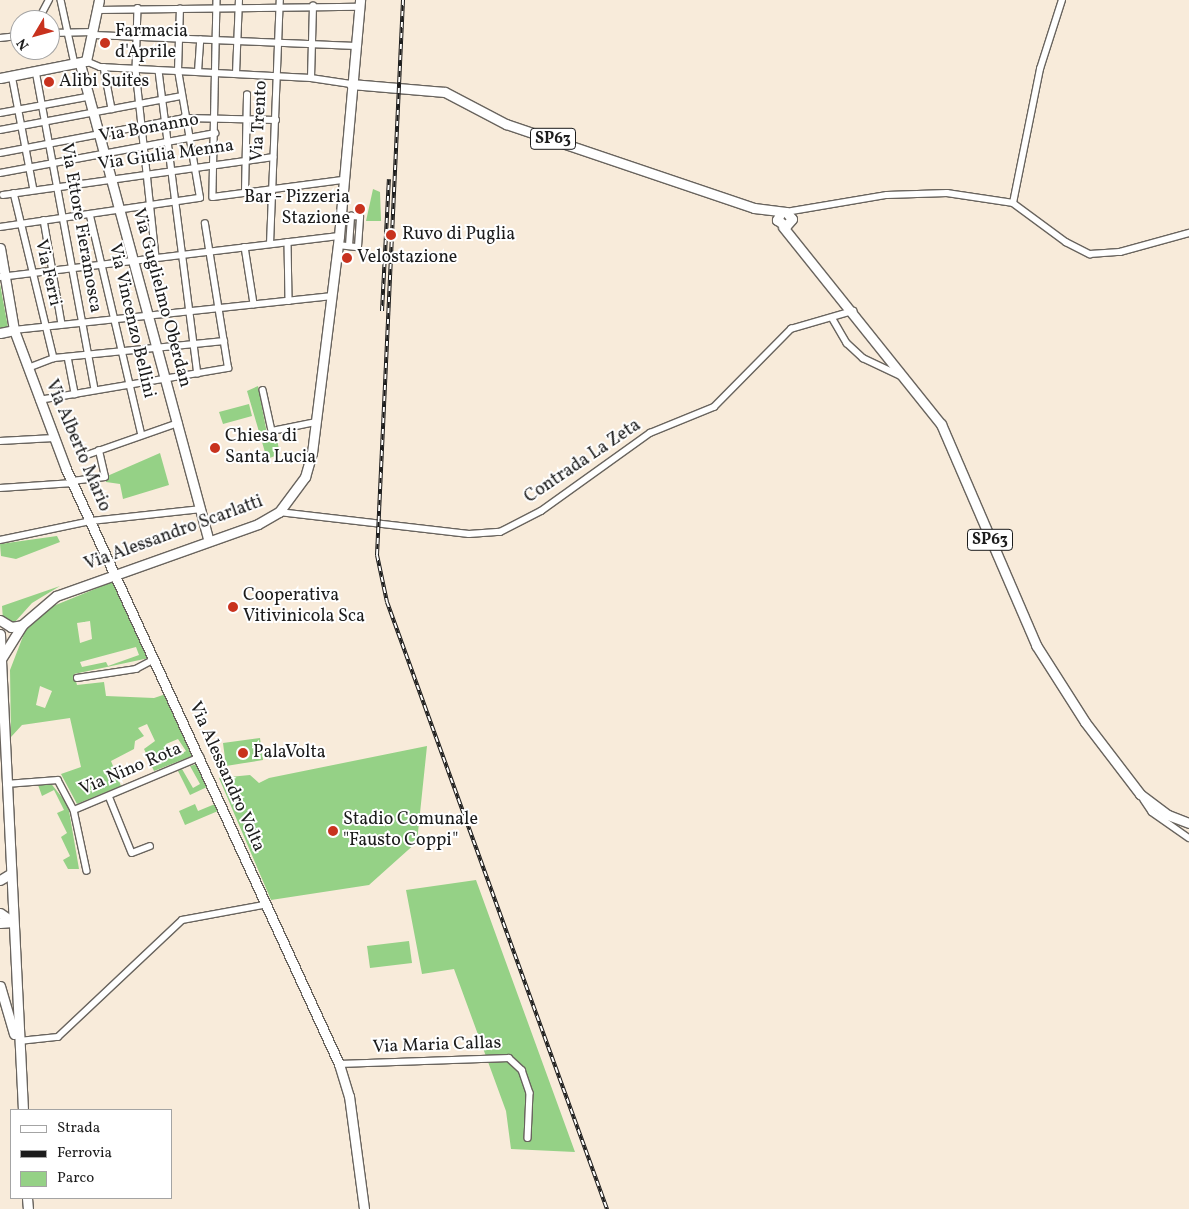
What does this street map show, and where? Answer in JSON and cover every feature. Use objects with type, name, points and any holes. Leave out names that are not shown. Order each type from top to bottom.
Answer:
[{"type":"main road","points":[[0,78],[78,62],[94,34],[99,0]]},
{"type":"main road","name":"Via Alessandro Scarlatti","points":[[20,1056],[0,715],[2,659],[22,625],[56,596],[114,573],[209,541],[279,512],[305,477],[316,422],[332,296],[359,4]]},
{"type":"main road","name":"Via Guglielmo Oberdan","points":[[78,62],[134,260],[209,541]]},
{"type":"main road","name":"SP63","points":[[351,84],[445,92],[506,124],[785,219],[801,245],[952,442],[1036,645],[1113,763],[1140,794],[1168,814],[1189,825]]},
{"type":"main road","name":"Via Alberto Mario","points":[[0,248],[2,277],[14,330],[54,438],[114,573]]},
{"type":"main road","points":[[0,333],[14,330]]},
{"type":"main road","name":"Via Alessandro Volta","points":[[114,573],[200,757],[264,905],[339,1064],[349,1096],[364,1209]]},
{"type":"main road","points":[[0,620],[6,626],[22,625]]},
{"type":"main road","points":[[0,634],[2,659]]},
{"type":"main road","points":[[0,880],[10,874]]},
{"type":"main road","points":[[0,914],[13,922]]},
{"type":"main road","points":[[0,923],[13,922]]},
{"type":"main road","points":[[0,986],[20,1056],[23,1109]]},
{"type":"street","points":[[61,0],[78,62],[136,70],[311,78],[351,84]]},
{"type":"street","points":[[217,0],[213,197],[342,180]]},
{"type":"street","points":[[236,74],[239,0]]},
{"type":"street","points":[[1013,203],[1040,69],[1062,0]]},
{"type":"street","points":[[98,10],[239,8],[279,3],[313,6],[359,4]]},
{"type":"street","name":"Via Trento","points":[[270,244],[278,76],[279,3]]},
{"type":"street","points":[[311,78],[313,6]]},
{"type":"street","points":[[138,8],[136,70],[156,258]]},
{"type":"street","points":[[0,226],[200,198],[178,71],[180,9]]},
{"type":"street","points":[[60,32],[238,42],[356,46]]},
{"type":"street","points":[[198,72],[200,40]]},
{"type":"street","points":[[104,67],[112,109]]},
{"type":"street","name":"Via Ettore Fieramosca","points":[[36,70],[95,390]]},
{"type":"street","points":[[159,70],[187,311],[198,374]]},
{"type":"street","points":[[12,75],[34,190]]},
{"type":"street","points":[[245,192],[247,95]]},
{"type":"street","points":[[0,130],[182,96]]},
{"type":"street","points":[[0,113],[87,97]]},
{"type":"street","points":[[0,153],[50,142],[186,118],[276,120]]},
{"type":"street","name":"Via Bonanno","points":[[0,172],[215,132]]},
{"type":"street","name":"Via Giulia Menna","points":[[3,195],[215,162],[274,157]]},
{"type":"street","name":"Via Ferri","points":[[14,193],[44,326],[54,358]]},
{"type":"street","points":[[785,219],[806,210],[894,195],[966,194],[1013,203],[1066,242],[1090,254],[1120,252],[1189,233]]},
{"type":"street","name":"Via Vincenzo Bellini","points":[[90,214],[142,435]]},
{"type":"street","points":[[2,277],[288,242],[338,240],[348,246],[358,247],[360,216],[340,216]]},
{"type":"street","points":[[44,220],[62,324]]},
{"type":"street","points":[[39,400],[228,368],[204,224]]},
{"type":"street","points":[[288,242],[289,301]]},
{"type":"street","points":[[245,247],[254,304]]},
{"type":"street","points":[[14,330],[332,296]]},
{"type":"street","name":"Contrada La Zeta","points":[[279,512],[469,534],[500,532],[541,511],[650,434],[714,407],[790,329],[833,319],[853,311]]},
{"type":"street","points":[[833,319],[862,358],[904,377]]},
{"type":"street","points":[[28,368],[54,358],[224,341]]},
{"type":"street","points":[[68,357],[75,394]]},
{"type":"street","points":[[263,390],[272,431],[316,422]]},
{"type":"street","points":[[84,456],[178,423]]},
{"type":"street","points":[[0,441],[54,438]]},
{"type":"street","points":[[0,488],[73,482],[105,476],[99,451]]},
{"type":"street","points":[[0,540],[91,522],[201,509]]},
{"type":"street","points":[[77,678],[136,669],[155,659]]},
{"type":"street","name":"Via Nino Rota","points":[[74,810],[200,757]]},
{"type":"street","points":[[5,784],[53,777],[74,810],[87,871]]},
{"type":"street","points":[[1140,794],[1152,812],[1189,838]]},
{"type":"street","points":[[109,796],[132,853],[150,846]]},
{"type":"street","points":[[1184,833],[1189,825]]},
{"type":"street","points":[[19,1042],[58,1037],[182,920],[264,905]]},
{"type":"street","name":"Via Maria Callas","points":[[339,1064],[509,1058],[522,1070],[530,1093],[528,1138]]},
{"type":"green space","points":[[373,189],[380,192],[381,221],[366,221]]},
{"type":"green space","points":[[0,284],[8,327],[0,328]]},
{"type":"green space","points":[[258,386],[268,439],[276,435],[280,454],[267,459],[247,391]]},
{"type":"green space","points":[[249,404],[252,416],[223,424],[219,412]]},
{"type":"green space","points":[[160,453],[169,485],[123,499],[120,484],[106,482],[105,477]]},
{"type":"green space","points":[[57,536],[60,542],[16,559],[1,556],[0,544]]},
{"type":"green space","points":[[112,582],[149,658],[74,674],[77,685],[104,682],[106,696],[154,698],[166,694],[192,756],[154,771],[144,749],[155,741],[147,724],[138,728],[144,736],[135,741],[134,749],[111,761],[121,786],[77,804],[61,774],[81,767],[70,718],[22,725],[11,737],[10,670],[27,626],[46,609]],"holes":[[[90,621],[92,639],[80,643],[77,623]],[[136,647],[139,655],[108,666],[106,662],[82,667],[80,662]],[[40,686],[52,691],[45,708],[36,705]],[[178,739],[186,751],[177,756],[166,744]]]},
{"type":"green space","points":[[60,586],[32,603],[14,623],[3,619],[2,606]]},
{"type":"green space","name":"PalaVolta","points":[[260,738],[263,760],[226,766],[223,743]]},
{"type":"green space","name":"Stadio Comunale \"Fausto Coppi\"","points":[[427,746],[417,842],[369,885],[271,900],[219,778],[250,775],[259,783],[269,778]]},
{"type":"green space","points":[[197,764],[207,787],[190,795],[178,771],[182,769],[193,788],[200,784],[190,766]]},
{"type":"green space","points":[[49,781],[68,805],[79,869],[68,869],[63,860],[70,856],[61,837],[67,833],[57,813],[64,810],[54,790],[42,796],[38,785]]},
{"type":"green space","points":[[195,804],[198,811],[215,804],[218,811],[185,825],[179,811]]},
{"type":"green space","points":[[476,880],[575,1152],[511,1149],[506,1111],[454,969],[422,974],[406,890]]},
{"type":"green space","points":[[409,941],[412,963],[370,968],[367,946]]},
{"type":"railway","points":[[403,0],[377,555],[387,602],[607,1209]]},
{"type":"railway","points":[[382,311],[389,179]]},
{"type":"place","name":"Farmacia d'Aprile","points":[[105,43]]},
{"type":"place","name":"Alibi Suites","points":[[49,82]]},
{"type":"place","name":"Bar - Pizzeria Stazione","points":[[360,209]]},
{"type":"place","name":"Ruvo di Puglia","points":[[391,235]]},
{"type":"place","name":"Velostazione","points":[[347,258]]},
{"type":"place","name":"Chiesa di Santa Lucia","points":[[215,448]]},
{"type":"place","name":"Cooperativa Vitivinicola Sca","points":[[233,607]]},
{"type":"place","name":"PalaVolta","points":[[243,753]]},
{"type":"place","name":"Stadio Comunale \"Fausto Coppi\"","points":[[333,831]]}]
